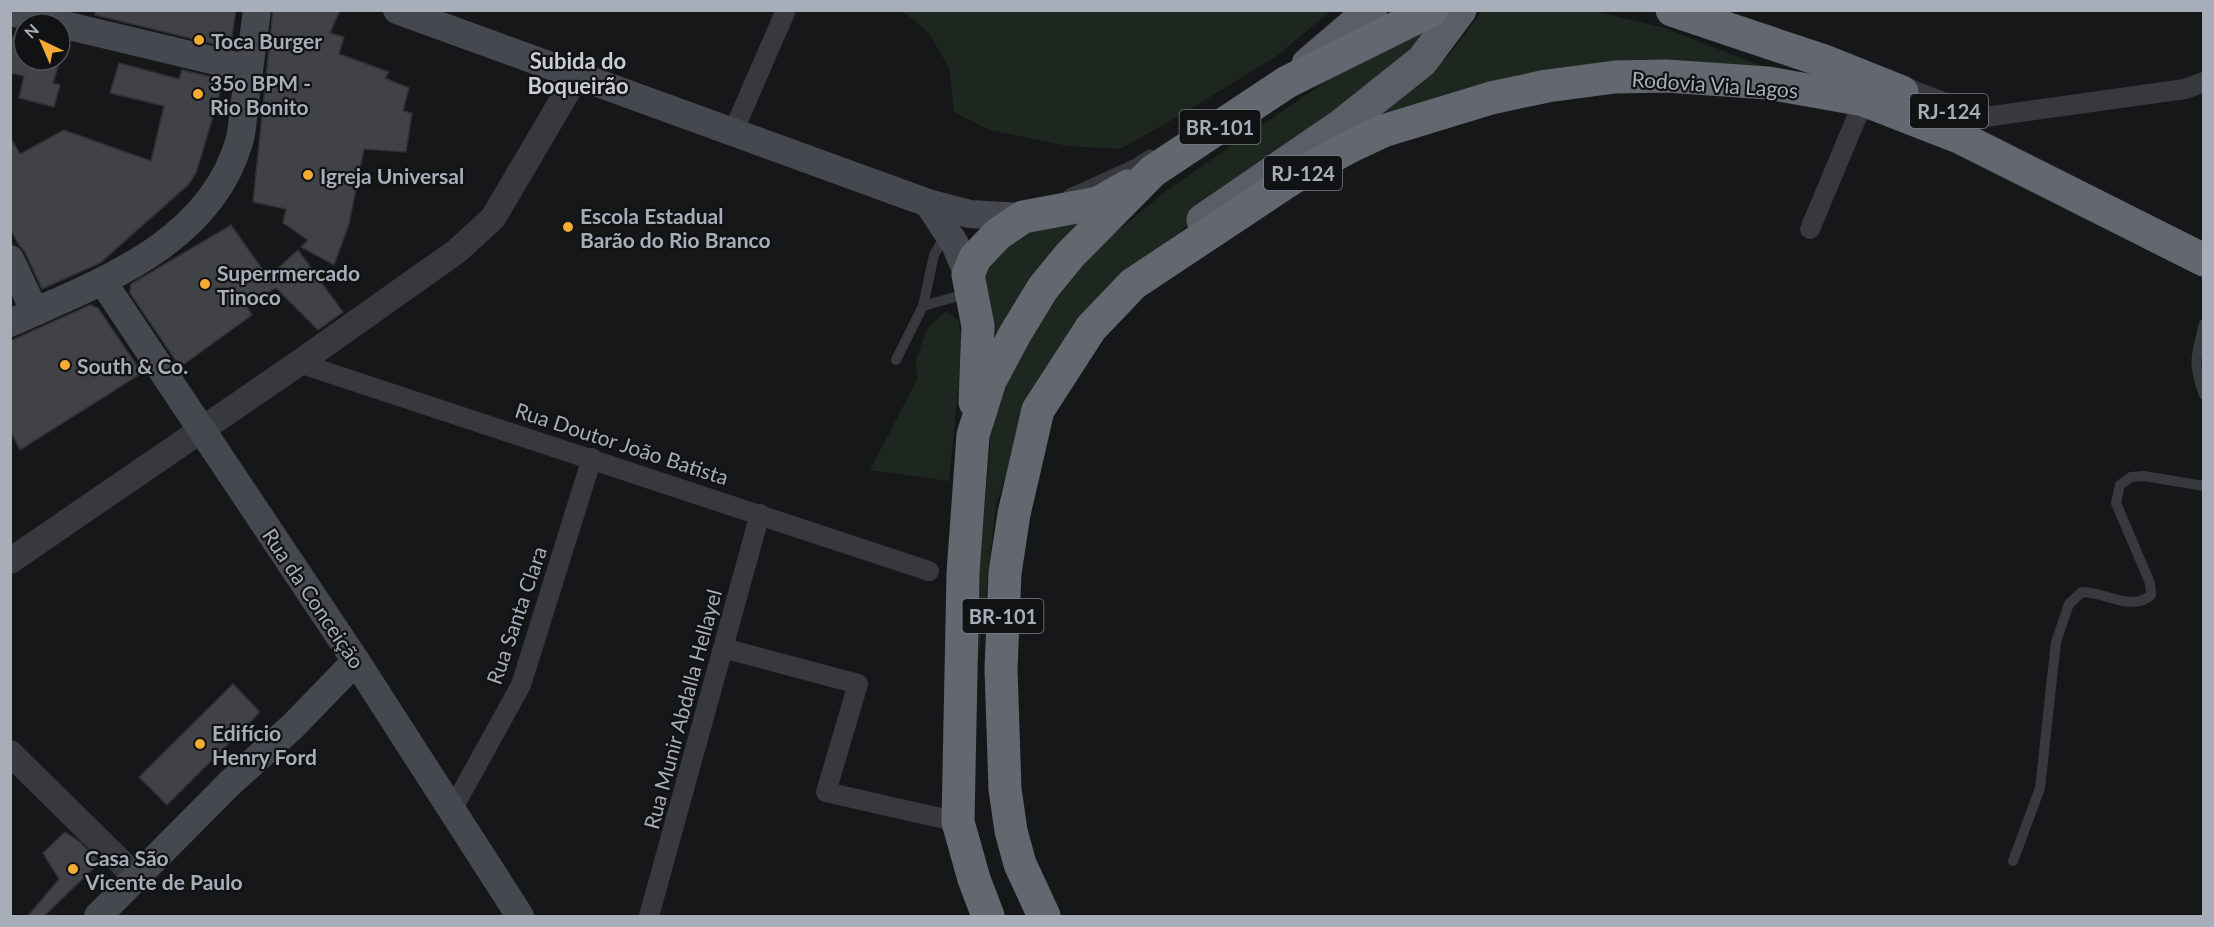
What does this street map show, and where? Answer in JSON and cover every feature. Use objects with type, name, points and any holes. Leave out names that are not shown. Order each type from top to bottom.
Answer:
[{"type":"highway","name":"BR-101","points":[[988,916],[974,879],[958,822],[963,584],[974,435],[990,381],[1043,288],[1070,255],[1153,171],[1287,82],[1371,10]]},
{"type":"highway","points":[[1287,82],[1432,10]]},
{"type":"highway","name":"BR-101","points":[[1044,916],[1020,864],[1011,831],[1005,789],[1001,669],[1007,562],[1014,514],[1038,410],[1091,328],[1165,252],[1202,220],[1343,124],[1422,61],[1460,10]]},
{"type":"highway","name":"Rodovia Via Lagos","points":[[1686,11],[1979,118],[2204,237]]},
{"type":"highway","name":"Rodovia Via Lagos","points":[[1133,284],[1291,179],[1348,147],[1383,131],[1491,98],[1547,86],[1615,77],[1666,76],[1768,83],[1864,100],[1959,137],[2204,260]]},
{"type":"highway","points":[[974,435],[978,326],[970,284],[975,258],[998,234],[1023,217],[1098,204],[1153,171]]},
{"type":"main road","points":[[10,259],[23,317],[104,282],[141,260],[184,228],[218,190],[240,142],[257,10]]},
{"type":"main road","points":[[397,10],[576,77],[928,203],[970,214],[1023,217]]},
{"type":"main road","points":[[10,12],[249,69]]},
{"type":"main road","points":[[928,203],[955,244],[970,284]]},
{"type":"main road","name":"Rua da Conceição","points":[[104,282],[356,661],[520,916]]},
{"type":"main road","points":[[98,916],[230,783],[293,726],[356,661]]},
{"type":"street","points":[[733,132],[786,10]]},
{"type":"street","points":[[1023,217],[1134,167],[1258,91],[1357,10]]},
{"type":"street","points":[[10,561],[457,251],[493,218],[576,77]]},
{"type":"street","points":[[1979,118],[2185,89],[2204,82]]},
{"type":"street","points":[[1810,230],[1864,100]]},
{"type":"street","name":"Rua Doutor João Batista","points":[[298,363],[592,458],[929,571]]},
{"type":"street","name":"Rua Santa Clara","points":[[452,810],[521,685],[592,458]]},
{"type":"street","name":"Rua Munir Abdalla Hellayel","points":[[649,916],[760,514]]},
{"type":"street","points":[[723,648],[858,684],[826,792],[958,822]]},
{"type":"street","points":[[10,753],[136,877]]},
{"type":"lane","points":[[896,360],[923,306],[934,255],[947,234]]},
{"type":"lane","points":[[923,306],[970,284]]},
{"type":"lane","points":[[2204,324],[2195,362],[2196,373],[2204,395]]},
{"type":"lane","points":[[2013,861],[2040,788],[2056,642],[2069,604],[2082,592],[2091,592],[2134,603],[2145,601],[2151,595],[2150,583],[2116,503],[2120,485],[2131,477],[2144,476],[2204,486]]},
{"type":"shaded area","points":[[902,11],[1331,11],[1275,57],[1120,149],[1068,146],[990,130],[954,112],[949,68],[929,33]]},
{"type":"shaded area","points":[[1482,11],[1593,11],[1665,28],[1797,80],[1645,70],[1376,121],[1450,54]]},
{"type":"shaded area","points":[[1409,34],[1425,34],[1361,96],[1166,242],[1083,322],[1028,407],[996,505],[978,661],[972,660],[992,421],[1031,323],[1087,257],[1163,193],[1344,69]]},
{"type":"shaded area","points":[[1093,221],[987,361],[982,276],[987,254],[1029,227]]},
{"type":"shaded area","points":[[946,311],[959,321],[962,347],[949,481],[870,470],[917,380],[916,360],[927,329]]},
{"type":"building","points":[[95,10],[236,10],[230,48],[95,15]]},
{"type":"building","points":[[273,10],[340,10],[330,33],[344,37],[339,54],[389,72],[385,78],[409,88],[403,111],[412,113],[406,152],[364,149],[349,224],[334,265],[301,247],[308,240],[283,223],[286,209],[253,202]]},
{"type":"building","points":[[10,36],[12,36],[12,72],[56,72],[53,83],[60,85],[54,107],[19,98],[24,76],[10,73]]},
{"type":"building","points":[[119,63],[179,79],[182,70],[224,80],[196,173],[188,185],[100,263],[42,289],[25,252],[10,228],[10,137],[20,154],[64,130],[151,161],[164,106],[110,93]]},
{"type":"building","points":[[231,225],[268,277],[298,250],[343,312],[318,330],[276,288],[246,305],[252,315],[180,367],[130,293],[131,284]]},
{"type":"building","points":[[90,305],[98,308],[142,373],[20,450],[10,430],[10,341]]},
{"type":"building","name":"Edifício Henry Ford","points":[[233,684],[260,712],[167,805],[139,777]]},
{"type":"building","name":"Casa São Vicente de Paulo","points":[[65,832],[80,842],[100,862],[44,916],[28,916],[59,879],[43,853]]},
{"type":"place","name":"Toca Burger","points":[[199,40]]},
{"type":"place","name":"35o BPM - Rio Bonito","points":[[198,94]]},
{"type":"place","name":"Igreja Universal","points":[[308,175]]},
{"type":"place","name":"Escola Estadual Barão do Rio Branco","points":[[568,227]]},
{"type":"place","name":"Superrmercado Tinoco","points":[[205,284]]},
{"type":"place","name":"South & Co.","points":[[65,365]]},
{"type":"place","name":"Edifício Henry Ford","points":[[200,744]]},
{"type":"place","name":"Casa São Vicente de Paulo","points":[[73,869]]},
{"type":"district","name":"Subida do Boqueirão","points":[[578,72]]}]
